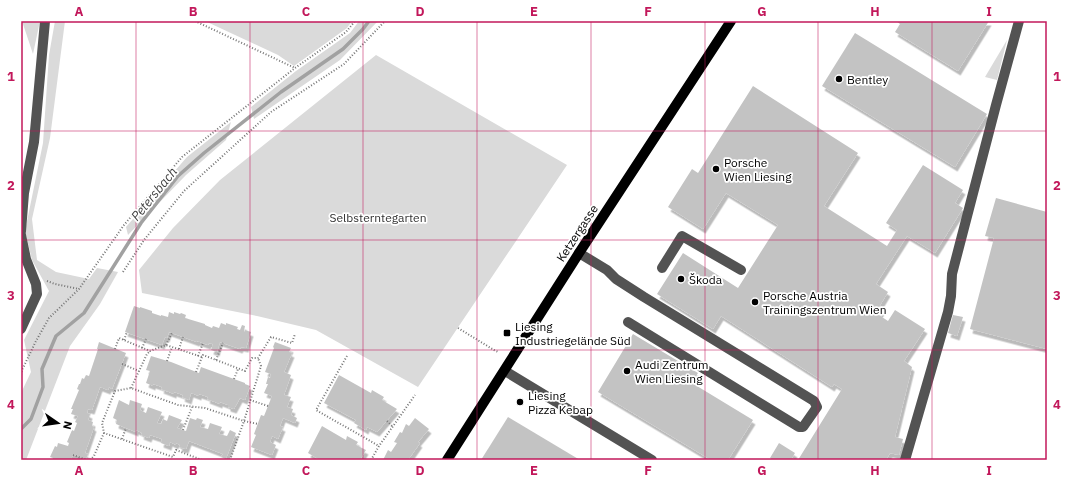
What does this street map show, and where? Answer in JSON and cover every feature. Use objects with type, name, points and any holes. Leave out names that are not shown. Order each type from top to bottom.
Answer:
[{"type":"main road","name":"Ketzergasse","points":[[447,460],[579,253],[731,21]]},
{"type":"street","points":[[21,231],[24,193],[34,142],[45,21]]},
{"type":"street","points":[[905,460],[948,312],[951,296],[952,274],[996,105],[1020,21]]},
{"type":"street","points":[[21,235],[26,259],[36,284],[37,294],[21,329]]},
{"type":"street","points":[[662,268],[682,236],[741,270]]},
{"type":"street","points":[[579,253],[607,270],[616,279],[644,297],[814,400],[817,406],[803,427],[799,427],[628,322]]},
{"type":"street","points":[[505,371],[652,460]]},
{"type":"path","points":[[195,21],[295,68]]},
{"type":"path","points":[[21,375],[36,341],[49,318],[79,289],[124,225],[182,157],[295,68],[346,32],[355,21]]},
{"type":"path","points":[[122,272],[144,240],[184,191],[271,112],[344,64],[385,21]]},
{"type":"path","points":[[34,280],[45,280],[55,284],[79,289]]},
{"type":"path","points":[[458,328],[498,352]]},
{"type":"path","points":[[124,340],[127,332]]},
{"type":"path","points":[[166,345],[172,333]]},
{"type":"path","points":[[258,358],[270,337],[292,343],[295,334]]},
{"type":"path","points":[[179,349],[183,337]]},
{"type":"path","points":[[115,349],[119,338],[150,351]]},
{"type":"path","points":[[142,348],[146,339]]},
{"type":"path","points":[[198,356],[203,343]]},
{"type":"path","points":[[216,360],[223,343]]},
{"type":"path","points":[[131,388],[147,354],[150,351],[166,345],[198,356],[202,357],[203,355],[245,371],[252,358],[258,358]]},
{"type":"path","points":[[167,361],[172,347]]},
{"type":"path","points":[[347,356],[316,410],[379,446]]},
{"type":"path","points":[[196,372],[202,357]]},
{"type":"path","points":[[230,460],[261,366],[258,358]]},
{"type":"path","points":[[122,364],[139,371]]},
{"type":"path","points":[[234,379],[238,368]]},
{"type":"path","points":[[90,460],[94,456],[104,433],[102,423],[115,391],[131,388],[178,405],[204,408],[258,424]]},
{"type":"path","points":[[371,460],[392,426],[415,395]]},
{"type":"path","points":[[250,400],[268,406]]},
{"type":"path","points":[[183,430],[192,407]]},
{"type":"path","points":[[387,421],[392,426]]},
{"type":"path","points":[[122,439],[126,428]]},
{"type":"path","points":[[104,433],[173,457],[176,450],[202,460]]},
{"type":"path","points":[[73,455],[87,460]]},
{"type":"green space","points":[[22,21],[40,21],[33,54]]},
{"type":"green space","points":[[55,21],[65,21],[50,138],[32,219],[37,260],[56,272],[89,279],[97,268],[118,272],[100,304],[70,346],[26,460],[21,460],[21,393],[31,372],[24,340],[49,291],[32,260],[25,231],[43,143],[49,55]]},
{"type":"green space","points":[[205,21],[352,21],[347,28],[294,66],[278,55]]},
{"type":"green space","points":[[359,21],[378,21],[340,60],[254,119],[251,107],[296,71],[350,33]]},
{"type":"green space","points":[[1007,40],[997,80],[985,77]]},
{"type":"green space","name":"Selbsterntegarten","points":[[376,55],[567,165],[418,387],[316,330],[257,316],[142,293],[139,270],[173,228],[220,180]]},
{"type":"green space","points":[[231,122],[226,140],[186,175],[128,235],[126,227],[187,157]]},
{"type":"building","points":[[896,21],[989,21],[958,71],[895,32],[900,24]]},
{"type":"building","points":[[855,33],[987,114],[955,167],[822,86]]},
{"type":"building","points":[[753,86],[858,153],[824,206],[887,246],[897,230],[886,223],[923,165],[963,190],[955,203],[963,208],[935,253],[907,236],[876,284],[888,292],[879,307],[883,309],[879,315],[888,321],[895,310],[925,329],[904,361],[912,367],[895,437],[903,439],[899,455],[890,453],[886,460],[798,460],[842,389],[834,384],[832,387],[721,316],[713,329],[657,294],[683,253],[738,288],[778,225],[726,193],[703,229],[668,207],[692,169],[698,173]]},
{"type":"building","points":[[996,198],[1047,212],[1047,349],[970,329],[994,238],[985,236]]},
{"type":"building","points":[[134,306],[152,311],[152,313],[161,316],[168,317],[169,312],[174,314],[174,312],[181,313],[186,315],[185,318],[205,324],[212,328],[213,326],[219,328],[221,323],[226,325],[226,323],[238,327],[237,329],[240,330],[242,325],[245,326],[244,331],[245,332],[245,330],[251,332],[246,348],[241,347],[240,349],[220,342],[217,352],[211,350],[213,344],[209,343],[208,345],[197,342],[169,332],[162,345],[125,332]]},
{"type":"building","points":[[953,315],[963,317],[957,336],[948,333]]},
{"type":"building","points":[[633,334],[698,373],[692,383],[753,420],[728,460],[711,460],[598,392]]},
{"type":"building","points":[[99,342],[126,353],[112,389],[109,387],[108,390],[100,387],[92,410],[88,409],[87,413],[90,414],[88,420],[93,422],[92,426],[94,427],[85,453],[88,454],[86,459],[73,454],[71,460],[52,460],[53,458],[50,457],[55,446],[57,447],[58,443],[68,446],[69,443],[67,442],[72,430],[74,431],[77,423],[75,422],[78,416],[71,414],[73,409],[71,409],[82,378],[84,379],[86,375],[89,376]]},
{"type":"building","points":[[275,342],[291,348],[289,352],[292,353],[284,372],[291,375],[284,395],[291,397],[287,407],[293,409],[291,415],[297,418],[295,423],[283,418],[280,426],[283,427],[278,439],[272,436],[270,442],[276,445],[272,455],[251,447],[261,415],[264,416],[272,396],[264,393],[268,384],[266,384],[268,377],[270,378],[271,374],[265,372]]},
{"type":"building","points":[[151,356],[199,373],[201,367],[245,383],[250,386],[245,400],[240,398],[234,409],[220,402],[220,404],[207,399],[208,397],[199,394],[199,396],[191,393],[189,400],[182,397],[183,395],[174,392],[174,394],[161,389],[162,387],[153,384],[153,386],[146,383],[150,371],[146,370]]},
{"type":"building","points":[[339,375],[371,393],[372,390],[384,397],[382,400],[397,409],[377,432],[367,427],[366,430],[354,423],[356,420],[324,403]]},
{"type":"building","points":[[119,400],[129,405],[130,400],[142,404],[140,410],[146,413],[148,407],[162,412],[157,423],[161,424],[163,419],[167,421],[169,415],[182,420],[177,428],[186,431],[190,418],[196,420],[197,418],[203,420],[200,427],[208,429],[210,423],[222,427],[219,434],[227,436],[230,430],[236,433],[226,459],[221,457],[223,454],[189,441],[186,449],[179,447],[180,445],[176,443],[176,445],[170,442],[169,446],[161,443],[162,439],[150,435],[149,438],[141,435],[142,433],[136,430],[136,432],[116,424],[117,420],[113,418]]},
{"type":"building","points":[[508,417],[580,460],[481,460]]},
{"type":"building","points":[[415,418],[429,429],[418,442],[420,443],[408,460],[383,460],[388,450],[391,452],[397,443],[394,442],[400,432],[402,433],[406,424],[409,426]]},
{"type":"building","points":[[322,426],[346,440],[347,436],[358,442],[356,445],[366,450],[360,460],[320,460],[308,453]]},
{"type":"building","points":[[779,443],[795,453],[792,458],[796,460],[773,460],[770,458]]},
{"type":"waterway","name":"Petersbach","points":[[21,429],[31,419],[43,387],[42,369],[56,336],[84,313],[141,223],[178,176],[204,153],[281,92],[343,49],[369,21]]},
{"type":"place","name":"Bentley","points":[[839,79]]},
{"type":"place","name":"Porsche Wien Liesing","points":[[716,169]]},
{"type":"place","name":"Škoda","points":[[681,279]]},
{"type":"place","name":"Porsche Austria Trainingszentrum Wien","points":[[755,302]]},
{"type":"place","name":"Liesing Industriegelände Süd","points":[[507,333]]},
{"type":"place","name":"Audi Zentrum Wien Liesing","points":[[627,371]]},
{"type":"place","name":"Liesing Pizza Kebap","points":[[520,402]]}]
